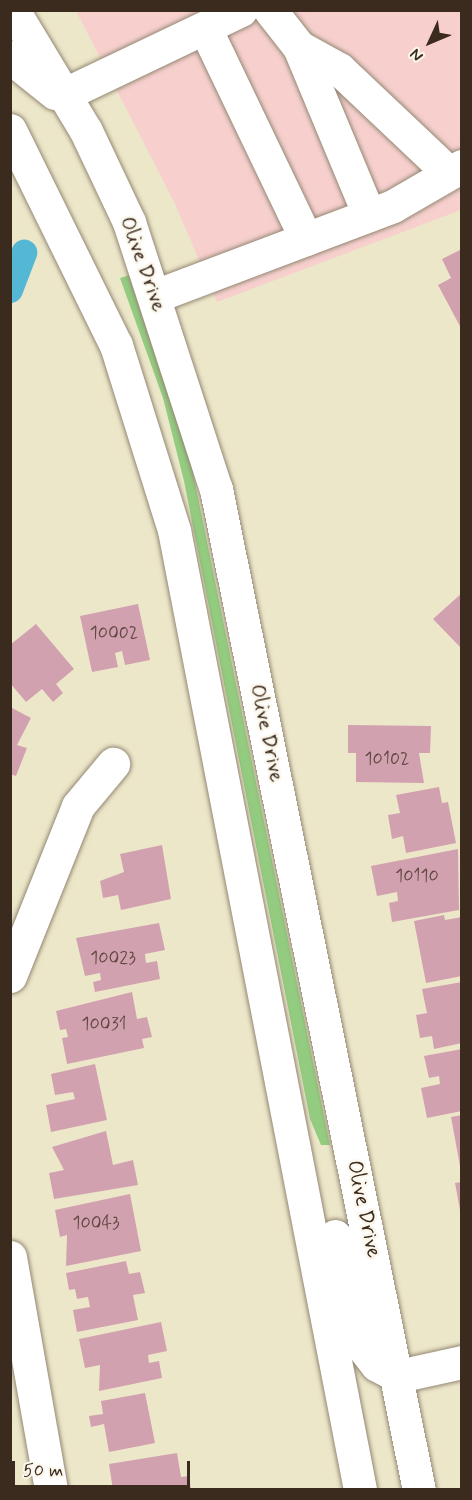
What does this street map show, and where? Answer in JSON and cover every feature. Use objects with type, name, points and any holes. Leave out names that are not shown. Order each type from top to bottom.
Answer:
[{"type":"main road","name":"Olive Drive","points":[[13,10],[63,95],[129,222],[155,296],[218,500],[398,1376],[419,1490]]},
{"type":"main road","points":[[10,57],[46,90],[63,95],[241,10]]},
{"type":"main road","points":[[270,10],[299,47],[369,214]]},
{"type":"main road","points":[[205,28],[306,239]]},
{"type":"main road","points":[[155,296],[369,214],[455,169],[339,69],[299,47]]},
{"type":"main road","points":[[10,130],[116,345],[151,447],[192,614],[360,1490]]},
{"type":"main road","points":[[10,976],[78,806],[113,764]]},
{"type":"main road","points":[[300,1168],[334,1230],[362,1346],[377,1365],[398,1376],[462,1362]]},
{"type":"main road","points":[[10,1257],[51,1490]]},
{"type":"shaded area","points":[[76,11],[461,11],[461,210],[217,302],[174,202]]},
{"type":"green space","points":[[130,275],[191,463],[330,1145],[321,1145],[310,1119],[184,481],[163,398],[120,278]]},
{"type":"building","points":[[462,249],[462,330],[438,285],[451,278],[442,259]]},
{"type":"building","points":[[462,593],[462,649],[433,619]]},
{"type":"building","points":[[138,604],[150,660],[125,665],[122,651],[115,653],[118,667],[92,672],[80,616]]},
{"type":"building","points":[[36,624],[74,669],[56,684],[63,693],[53,702],[42,689],[26,702],[10,683],[10,645]]},
{"type":"building","points":[[10,707],[31,718],[17,745],[27,748],[16,776],[10,774]]},
{"type":"building","points":[[348,725],[431,726],[430,753],[419,753],[424,783],[356,782],[356,753],[348,753]]},
{"type":"building","points":[[439,787],[442,803],[448,802],[456,843],[406,853],[403,836],[392,839],[388,815],[400,813],[396,795]]},
{"type":"building","points":[[162,845],[171,899],[121,910],[118,895],[103,898],[100,881],[124,872],[120,854]]},
{"type":"building","points":[[458,849],[459,910],[392,922],[389,903],[398,901],[397,892],[377,896],[371,866]]},
{"type":"building","points":[[444,915],[445,920],[462,917],[462,976],[426,983],[414,921]]},
{"type":"building","points":[[159,923],[165,950],[145,954],[146,963],[157,961],[160,979],[95,992],[93,982],[101,980],[100,973],[85,976],[76,938]]},
{"type":"building","points":[[462,982],[462,1043],[434,1049],[432,1036],[420,1038],[416,1015],[427,1013],[422,989]]},
{"type":"building","points":[[132,992],[137,1019],[147,1017],[152,1037],[142,1039],[144,1048],[67,1064],[62,1038],[68,1037],[66,1029],[60,1030],[56,1011]]},
{"type":"building","points":[[462,1049],[462,1111],[427,1118],[421,1088],[440,1084],[439,1076],[429,1078],[424,1056]]},
{"type":"building","points":[[95,1064],[107,1120],[51,1132],[46,1105],[75,1099],[73,1092],[55,1095],[51,1074]]},
{"type":"building","points":[[462,1115],[462,1166],[460,1166],[451,1117]]},
{"type":"building","points":[[106,1131],[113,1165],[133,1160],[138,1185],[54,1199],[49,1173],[64,1170],[52,1147]]},
{"type":"building","points":[[462,1182],[462,1210],[460,1210],[455,1183]]},
{"type":"building","points":[[130,1194],[141,1251],[66,1266],[67,1235],[60,1237],[55,1210]]},
{"type":"building","points":[[126,1261],[129,1274],[140,1272],[145,1293],[133,1295],[138,1320],[77,1332],[73,1310],[90,1307],[88,1297],[77,1299],[75,1289],[69,1290],[66,1273]]},
{"type":"building","points":[[161,1322],[167,1351],[148,1355],[149,1363],[159,1361],[162,1378],[99,1391],[100,1365],[85,1368],[79,1339]]},
{"type":"building","points":[[145,1393],[155,1443],[109,1452],[104,1424],[91,1427],[89,1416],[103,1414],[101,1401]]},
{"type":"building","points":[[177,1453],[181,1477],[189,1476],[191,1490],[113,1490],[109,1464]]},
{"type":"waterway","points":[[10,290],[24,253]]}]
